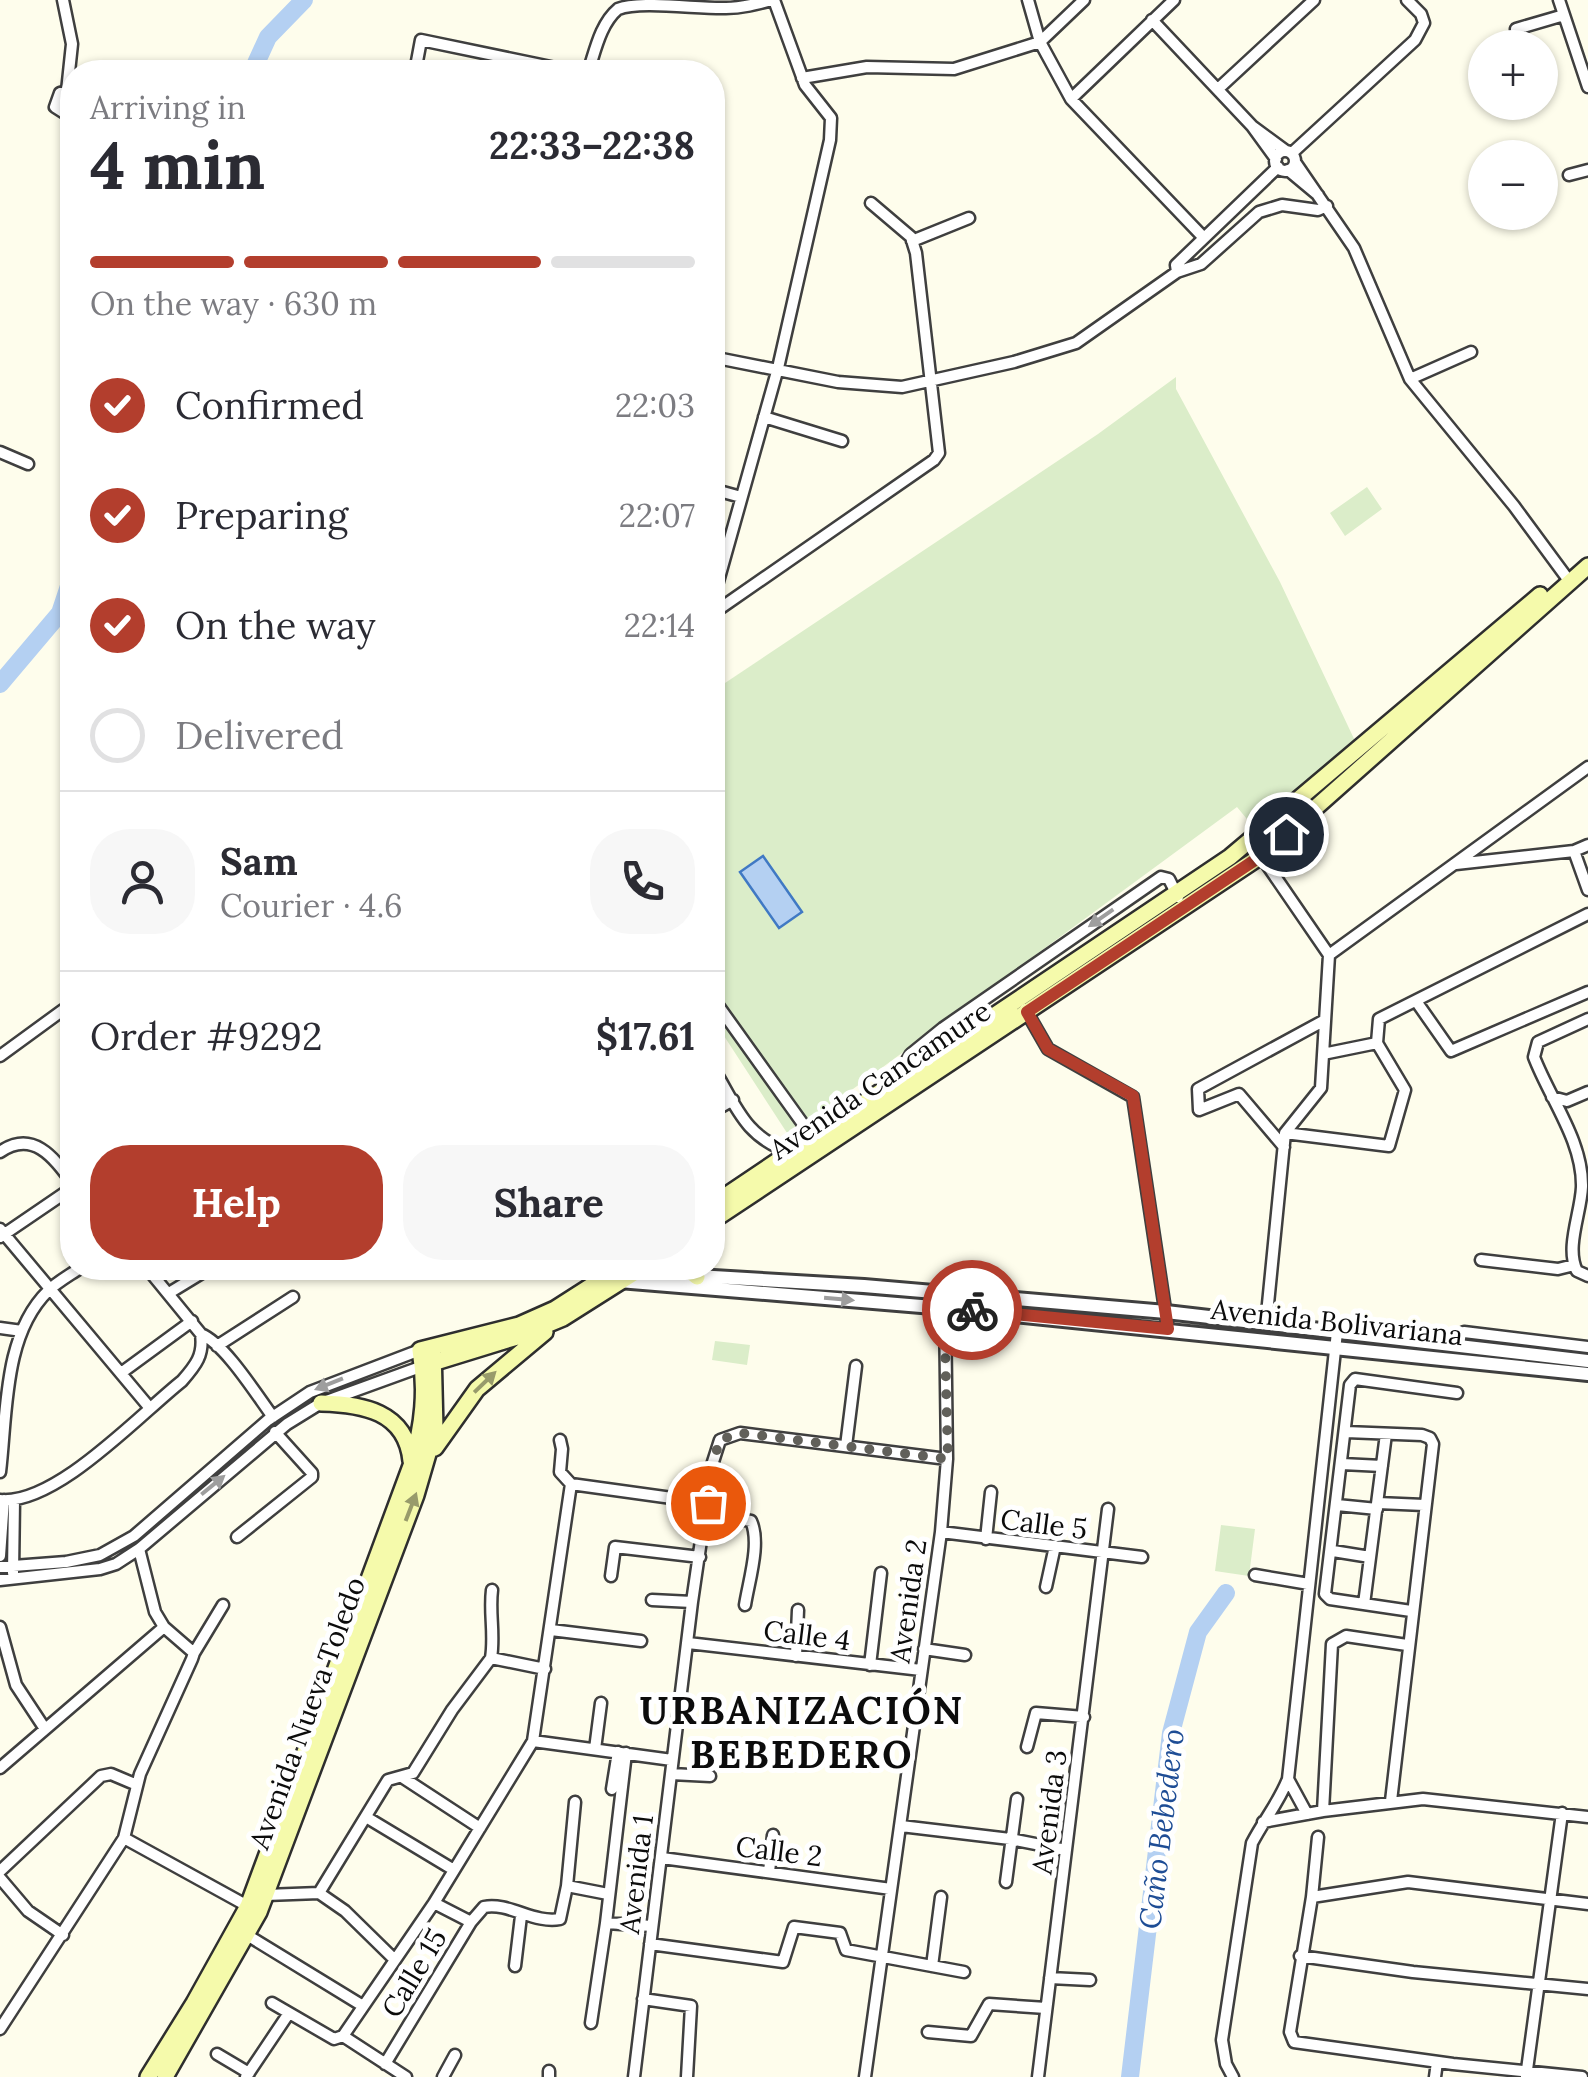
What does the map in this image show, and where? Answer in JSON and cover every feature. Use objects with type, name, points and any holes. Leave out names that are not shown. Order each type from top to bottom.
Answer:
[{"type":"main road","name":"Avenida Cancamure","points":[[725,1212],[868,1109],[1180,900],[1261,856],[1307,805],[1567,578],[1588,552]]},
{"type":"main road","name":"Avenida Cancamure","points":[[1567,578],[1588,566]]},
{"type":"main road","name":"Avenida Cancamure","points":[[1180,900],[1230,857],[1307,805]]},
{"type":"main road","name":"Avenida Cancamure","points":[[725,1196],[812,1138],[868,1109],[892,1084],[1023,1005]]},
{"type":"main road","points":[[428,1356],[518,1325],[605,1280]]},
{"type":"main road","points":[[321,1403],[353,1404],[380,1413],[401,1433],[420,1462],[476,1389],[608,1280]]},
{"type":"main road","points":[[428,1356],[517,1337],[563,1318]]},
{"type":"main road","name":"Avenida Nueva Toledo","points":[[166,2077],[247,1935],[253,1909],[435,1430],[428,1356]]},
{"type":"main road","name":"Avenida Nueva Toledo","points":[[148,2077],[253,1909],[266,1895],[420,1462]]},
{"type":"street","points":[[63,0],[71,60]]},
{"type":"street","points":[[592,60],[604,28],[618,8],[628,3],[727,8],[773,0],[802,78],[831,118],[830,140],[778,368],[725,555]]},
{"type":"street","points":[[1028,0],[1040,42],[1071,99],[1204,238]]},
{"type":"street","points":[[802,78],[867,67],[954,69],[1040,42],[1084,0]]},
{"type":"street","points":[[1071,99],[1174,0]]},
{"type":"street","points":[[1218,89],[1314,0]]},
{"type":"street","points":[[1177,272],[1176,266],[1204,238],[1415,40],[1424,23],[1407,0]]},
{"type":"street","points":[[1559,0],[1588,87]]},
{"type":"street","points":[[1516,29],[1564,15]]},
{"type":"street","points":[[1152,20],[1286,161],[1307,189],[1319,195],[1354,248],[1410,380],[1514,506],[1567,578]]},
{"type":"street","points":[[417,60],[421,40],[517,60]]},
{"type":"street","points":[[1569,175],[1588,170]]},
{"type":"street","points":[[725,605],[939,453],[916,253],[912,241],[871,203]]},
{"type":"street","points":[[725,358],[865,385],[902,387],[1014,362],[1076,343],[1177,272],[1201,264],[1254,215],[1267,208],[1282,205],[1318,210],[1327,206]]},
{"type":"street","points":[[912,241],[969,218]]},
{"type":"street","points":[[1410,380],[1472,352]]},
{"type":"street","points":[[764,417],[842,440]]},
{"type":"street","points":[[0,452],[28,464]]},
{"type":"street","points":[[725,493],[741,497]]},
{"type":"street","points":[[1329,955],[1588,768]]},
{"type":"street","points":[[1455,864],[1574,851],[1588,845]]},
{"type":"street","points":[[1574,851],[1588,890]]},
{"type":"street","points":[[1261,856],[1329,955],[1321,1088],[1285,1133],[1266,1324]]},
{"type":"street","points":[[892,1084],[911,1054],[944,1028],[1161,877],[1168,878],[1180,900]]},
{"type":"street","points":[[1285,1133],[1389,1146],[1405,1090],[1377,1042],[1379,1020],[1588,914]]},
{"type":"street","points":[[1416,1001],[1452,1051],[1588,992]]},
{"type":"street","points":[[1023,1005],[1048,1049],[1133,1096],[1168,1329]]},
{"type":"street","points":[[0,1056],[60,1012]]},
{"type":"street","points":[[725,1015],[812,1138]]},
{"type":"street","points":[[1588,1018],[1538,1042],[1534,1057],[1582,1171],[1584,1208],[1574,1265],[1588,1276]]},
{"type":"street","points":[[1284,1147],[1239,1094],[1199,1110],[1198,1090],[1325,1020]]},
{"type":"street","points":[[1323,1054],[1377,1042]]},
{"type":"street","points":[[725,1086],[752,1133],[771,1146],[790,1152]]},
{"type":"street","points":[[1552,1097],[1567,1101],[1588,1092]]},
{"type":"street","points":[[725,1105],[734,1100]]},
{"type":"street","points":[[1560,1115],[1567,1101]]},
{"type":"street","points":[[0,1152],[20,1143],[40,1147],[50,1152],[60,1167]]},
{"type":"street","points":[[60,1193],[1,1233],[149,1407]]},
{"type":"street","points":[[1481,1260],[1558,1268],[1574,1265]]},
{"type":"street","name":"Avenida Bolivariana","points":[[725,1275],[1166,1312],[1588,1374]]},
{"type":"street","points":[[0,1472],[2,1432],[22,1332],[34,1308],[63,1280]]},
{"type":"street","points":[[14,1579],[5,1548],[6,1500],[62,1482],[182,1381],[198,1362],[202,1351],[200,1334],[158,1280]]},
{"type":"street","points":[[169,1292],[190,1280]]},
{"type":"street","name":"Avenida Bolivariana","points":[[673,1280],[1168,1329],[1588,1361]]},
{"type":"street","points":[[936,1292],[944,1308],[956,1294]]},
{"type":"street","points":[[216,1346],[293,1298]]},
{"type":"street","name":"Avenida 2","points":[[865,2077],[941,1532],[948,1459],[944,1308]]},
{"type":"street","points":[[120,1373],[192,1321]]},
{"type":"street","points":[[0,1328],[22,1332]]},
{"type":"street","points":[[1464,1332],[1588,1347]]},
{"type":"street","points":[[200,1334],[216,1346],[273,1417]]},
{"type":"street","points":[[1233,2077],[1226,2064],[1222,2040],[1252,1843],[1288,1779],[1336,1340]]},
{"type":"street","points":[[0,1580],[116,1564],[275,1432],[321,1403],[428,1356]]},
{"type":"street","points":[[0,1567],[100,1555],[134,1536],[273,1417],[310,1392],[428,1356]]},
{"type":"street","points":[[0,1362],[13,1364]]},
{"type":"street","points":[[856,1366],[846,1446],[948,1459]]},
{"type":"street","points":[[1411,1611],[1326,1597],[1350,1384],[1355,1379],[1457,1393]]},
{"type":"street","points":[[237,1537],[312,1477],[275,1432]]},
{"type":"street","points":[[1346,1432],[1430,1438],[1433,1444],[1392,1801]]},
{"type":"street","name":"Avenida 1","points":[[634,2077],[692,1602],[712,1465],[720,1440],[740,1433],[846,1446]]},
{"type":"street","points":[[1364,1604],[1386,1434]]},
{"type":"street","points":[[560,1440],[560,1472],[570,1484],[750,1520],[754,1541],[745,1604]]},
{"type":"street","points":[[1342,1464],[1382,1466]]},
{"type":"street","points":[[272,2003],[334,2039],[343,2036],[434,1903],[534,1740],[570,1484]]},
{"type":"street","points":[[986,1539],[991,1492]]},
{"type":"street","points":[[1337,1505],[1424,1506]]},
{"type":"street","name":"Avenida 3","points":[[1038,2077],[1108,1509]]},
{"type":"street","name":"Calle 5","points":[[941,1532],[1142,1557]]},
{"type":"street","points":[[1046,1587],[1055,1546]]},
{"type":"street","points":[[611,1576],[615,1547],[700,1557]]},
{"type":"street","points":[[139,1548],[155,1612],[164,1627],[194,1653]]},
{"type":"street","points":[[1332,1551],[1370,1557]]},
{"type":"street","points":[[870,1664],[881,1572]]},
{"type":"street","points":[[1255,1575],[1309,1584]]},
{"type":"street","points":[[318,1893],[388,1780],[413,1773],[452,1710],[491,1658],[492,1590]]},
{"type":"street","points":[[652,1600],[692,1602]]},
{"type":"street","points":[[0,2029],[124,1838],[137,1784],[194,1653],[223,1605]]},
{"type":"street","points":[[796,1656],[798,1610]]},
{"type":"street","points":[[0,1627],[16,1685],[45,1729]]},
{"type":"street","points":[[0,1768],[164,1627]]},
{"type":"street","points":[[551,1630],[641,1642]]},
{"type":"street","points":[[1323,1811],[1332,1644],[1346,1636],[1407,1646]]},
{"type":"street","name":"Calle 4","points":[[688,1643],[921,1670]]},
{"type":"street","points":[[924,1649],[965,1654]]},
{"type":"street","points":[[491,1658],[545,1669]]},
{"type":"street","points":[[595,1749],[601,1703]]},
{"type":"street","points":[[1027,1747],[1036,1713],[1084,1717]]},
{"type":"street","points":[[534,1740],[672,1760]]},
{"type":"street","points":[[612,1789],[622,1752]]},
{"type":"street","points":[[592,2023],[622,1752]]},
{"type":"street","points":[[62,1935],[28,1912],[0,1874],[101,1776],[111,1774],[137,1784]]},
{"type":"street","points":[[671,1774],[710,1776]]},
{"type":"street","points":[[401,1776],[480,1828]]},
{"type":"street","points":[[1288,1779],[1308,1814]]},
{"type":"street","points":[[1262,1823],[1422,1798],[1588,1817]]},
{"type":"street","points":[[1006,1882],[1017,1799]]},
{"type":"street","points":[[514,1966],[521,1916],[560,1919],[575,1802]]},
{"type":"street","points":[[1526,2073],[1562,1813]]},
{"type":"street","points":[[366,1817],[454,1870]]},
{"type":"street","points":[[901,1826],[1066,1850]]},
{"type":"street","points":[[769,1872],[773,1835]]},
{"type":"street","points":[[1318,1837],[1290,2032],[1294,2042],[1582,2077]]},
{"type":"street","points":[[124,1838],[253,1909]]},
{"type":"street","name":"Calle 2","points":[[662,1858],[891,1888]]},
{"type":"street","points":[[1312,1897],[1408,1882],[1588,1904]]},
{"type":"street","points":[[567,1886],[608,1894]]},
{"type":"street","points":[[266,1895],[318,1893],[345,1911],[394,1960]]},
{"type":"street","points":[[932,1966],[940,1896]]},
{"type":"street","points":[[434,1903],[471,1922]]},
{"type":"street","name":"Calle 15","points":[[384,2064],[471,1922],[484,1908],[498,1906],[521,1916]]},
{"type":"street","points":[[606,1922],[652,1926]]},
{"type":"street","points":[[650,1944],[782,1962],[794,1926],[840,1933],[846,1950],[964,1972]]},
{"type":"street","points":[[247,1935],[363,2006]]},
{"type":"street","points":[[1300,1956],[1413,1972],[1588,1989]]},
{"type":"street","points":[[1050,1978],[1090,1980]]},
{"type":"street","points":[[644,1999],[691,2006],[686,2077]]},
{"type":"street","points":[[928,2032],[971,2036],[989,2004],[1046,2008]]},
{"type":"street","points":[[216,2054],[248,2075],[289,2013]]},
{"type":"street","points":[[343,2036],[406,2077]]},
{"type":"street","points":[[443,2077],[455,2055]]},
{"type":"street","points":[[1435,2077],[1437,2062]]},
{"type":"green space","points":[[1176,377],[1176,389],[1280,582],[1356,743],[1251,824],[1237,807],[789,1136],[725,1037],[725,683],[1098,434]]},
{"type":"green space","points":[[1367,487],[1382,509],[1345,536],[1330,513]]},
{"type":"green space","points":[[715,1341],[750,1345],[747,1365],[712,1360]]},
{"type":"green space","points":[[1221,1525],[1255,1529],[1249,1576],[1215,1571]]},
{"type":"water","points":[[763,856],[802,912],[779,928],[740,872]]},
{"type":"waterway","points":[[257,60],[268,37],[304,0]]},
{"type":"waterway","points":[[0,684],[60,613]]},
{"type":"waterway","name":"Caño Bebedero","points":[[1130,2077],[1171,1733],[1198,1632],[1226,1593]]},
{"type":"way so far","points":[[708,1503],[712,1465],[720,1440],[740,1433],[948,1459],[944,1308],[972,1310]]},
{"type":"district","name":"URBANIZACIÓN BEBEDERO","points":[[802,1732]]},
{"type":"route","points":[[972,1310],[1168,1329],[1133,1096],[1048,1049],[1027,1012],[1261,856],[1286,834]]}]
